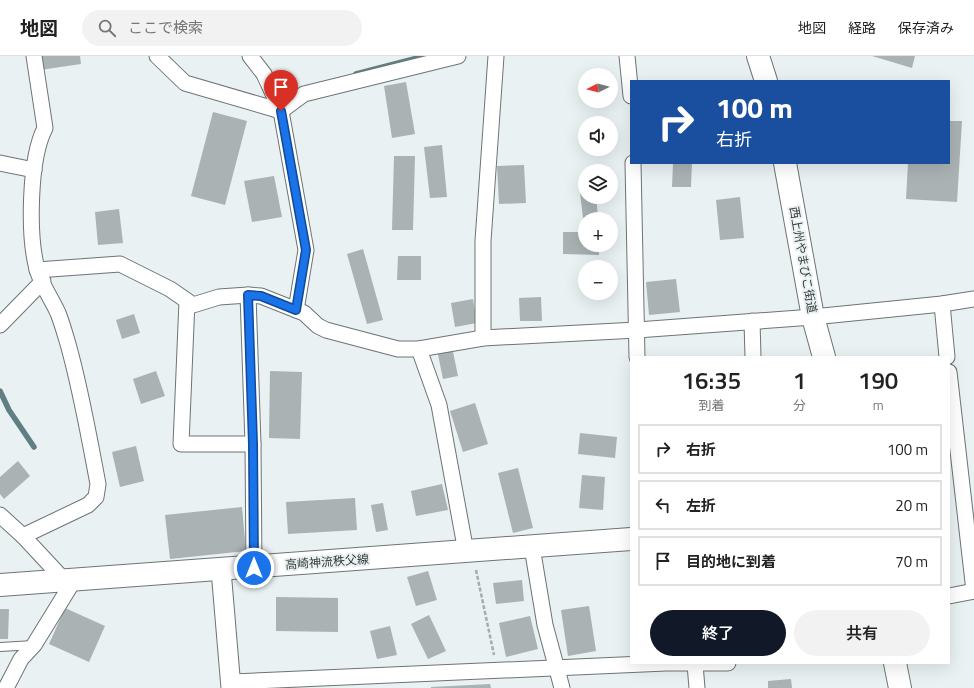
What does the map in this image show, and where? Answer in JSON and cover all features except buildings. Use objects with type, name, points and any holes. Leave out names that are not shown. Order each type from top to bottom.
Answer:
[{"type":"main road","points":[[758,56],[766,80]]},
{"type":"main road","name":"西上州やまびこ街道","points":[[785,164],[813,317],[824,356]]},
{"type":"main road","name":"高崎神流秩父線","points":[[0,585],[254,568],[630,539]]},
{"type":"main road","points":[[894,664],[900,688]]},
{"type":"street","points":[[23,536],[88,505],[96,497],[98,484],[79,386],[68,344],[58,315],[40,276],[32,241],[34,170],[40,137],[45,128],[34,56]]},
{"type":"street","points":[[157,56],[185,83],[281,111]]},
{"type":"street","points":[[250,56],[264,74],[281,111],[306,250],[296,310]]},
{"type":"street","points":[[281,111],[304,94],[458,56]]},
{"type":"street","points":[[483,338],[483,241],[496,56]]},
{"type":"street","points":[[626,56],[630,88]]},
{"type":"street","points":[[0,163],[34,170]]},
{"type":"street","points":[[633,164],[637,356]]},
{"type":"street","points":[[0,325],[40,276],[120,264],[170,289],[193,305],[219,298],[248,295],[261,296],[304,313],[318,326],[326,330],[398,348],[419,349],[483,338],[637,330],[752,320],[813,317],[942,304],[974,299]]},
{"type":"street","points":[[248,295],[253,444],[254,568]]},
{"type":"street","points":[[187,301],[181,444],[253,444]]},
{"type":"street","points":[[942,304],[947,356]]},
{"type":"street","points":[[752,320],[753,356]]},
{"type":"street","points":[[419,349],[439,405],[469,552]]},
{"type":"street","points":[[950,378],[969,499],[974,591],[950,596]]},
{"type":"street","points":[[0,516],[69,580],[34,645],[21,659],[6,688]]},
{"type":"street","points":[[532,547],[545,625],[562,688]]},
{"type":"street","points":[[221,570],[231,685],[648,664]]},
{"type":"street","points":[[695,664],[697,688]]},
{"type":"lane","points":[[0,647],[34,645]]},
{"type":"path","points":[[469,552],[498,671]]},
{"type":"waterway","points":[[356,74],[425,56]]},
{"type":"waterway","points":[[277,100],[287,97],[296,91]]},
{"type":"waterway","points":[[0,391],[9,410],[34,447]]},
{"type":"route","points":[[254,568],[253,444],[248,295],[261,296],[296,310],[306,250],[281,111]]}]
